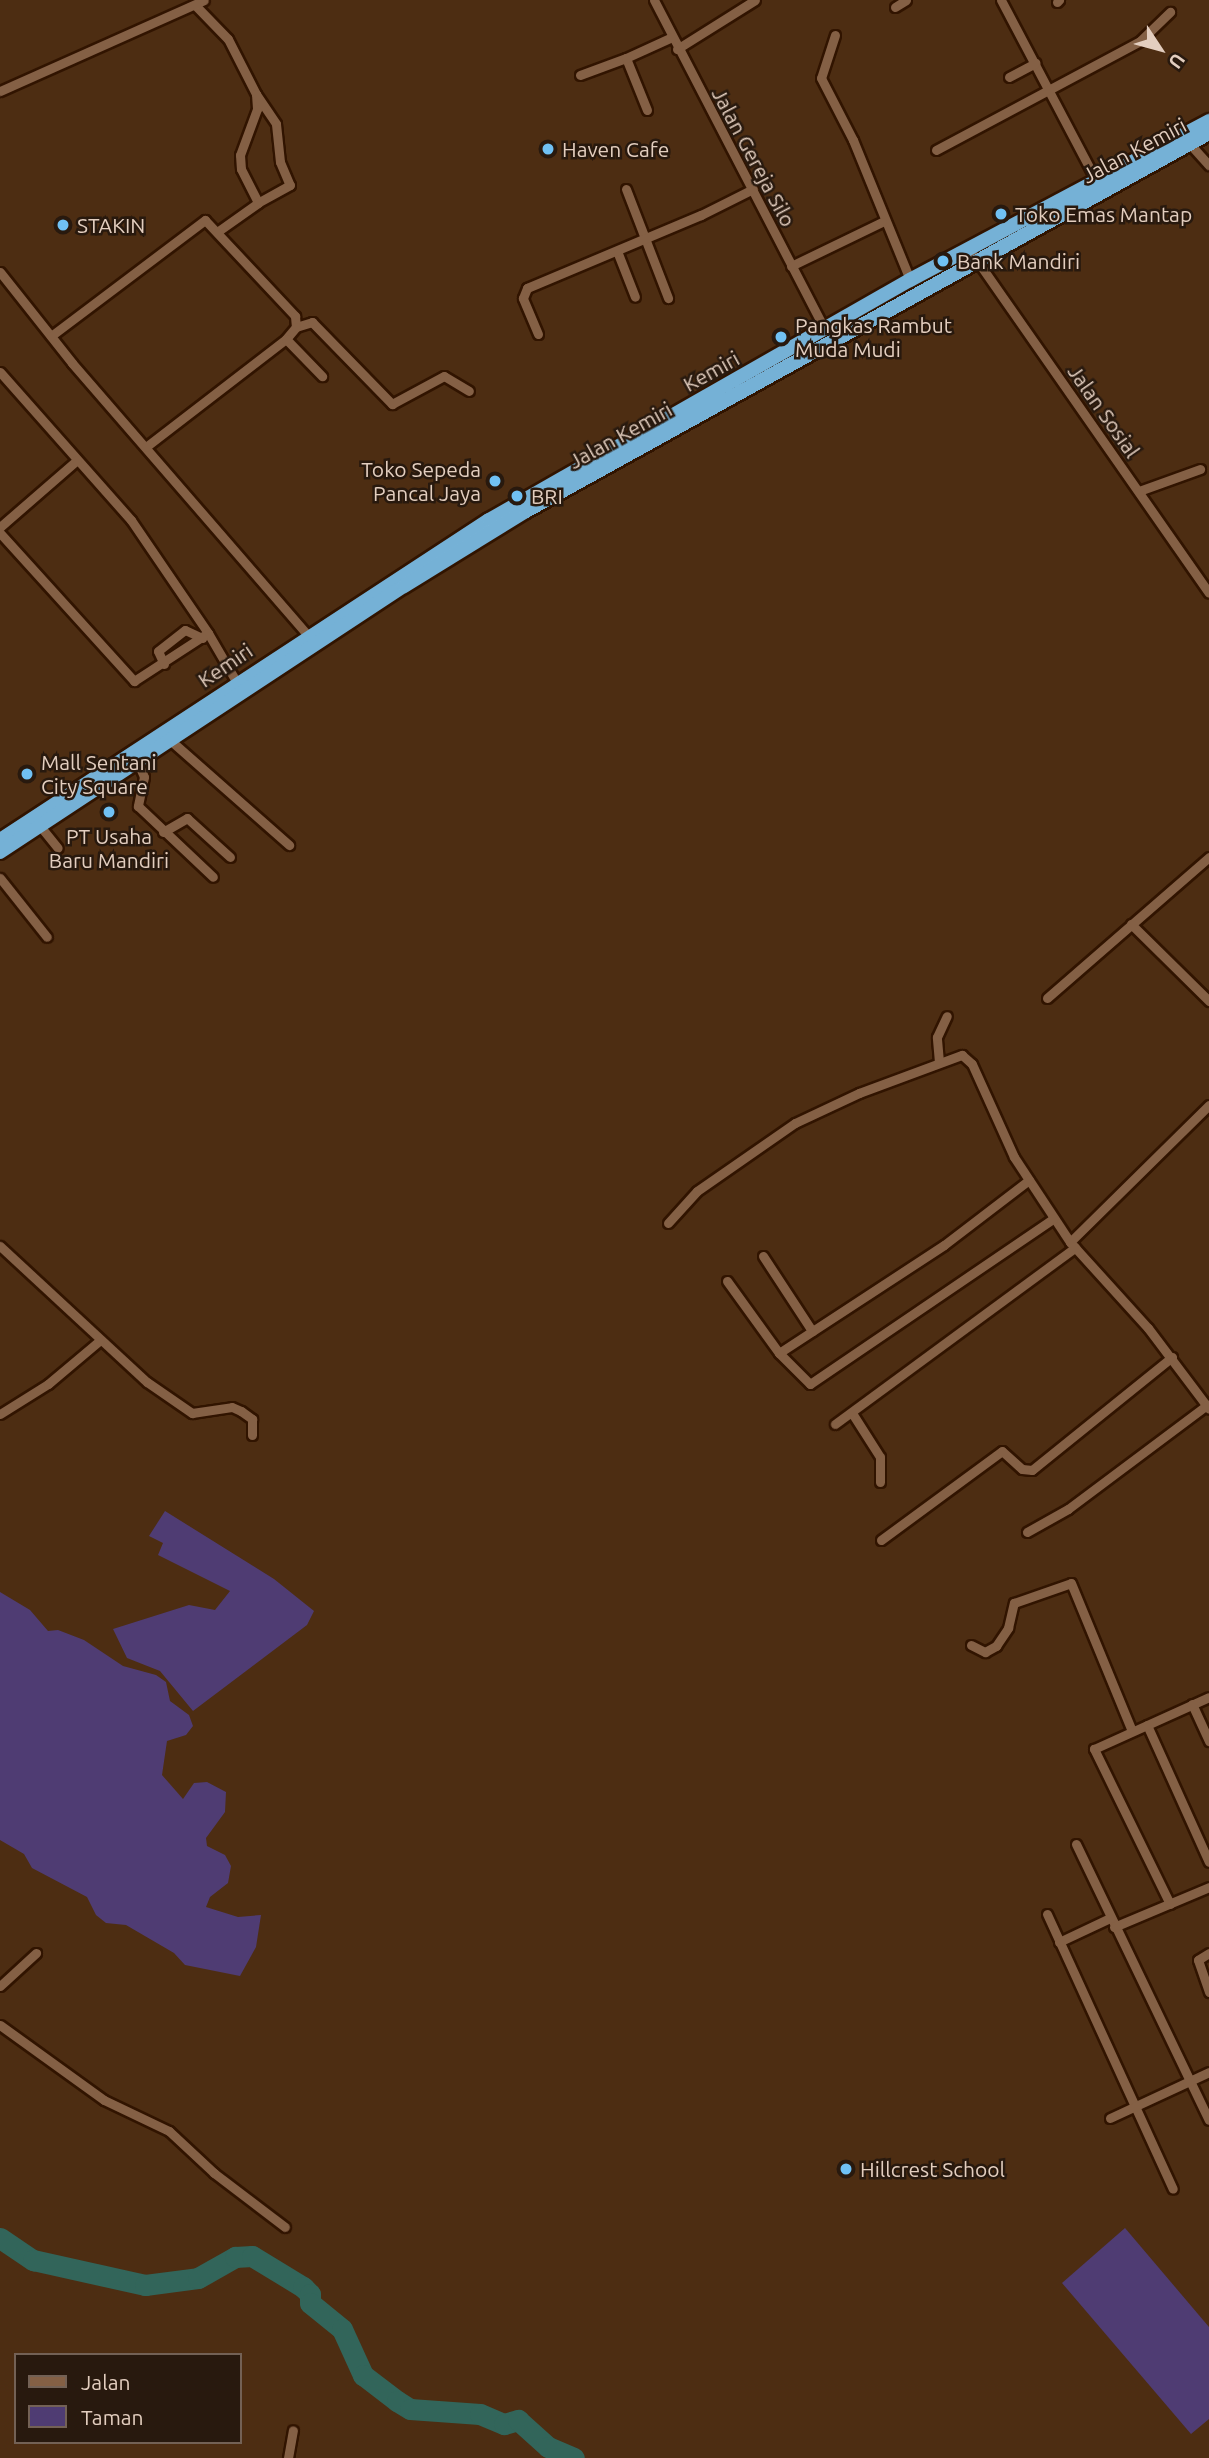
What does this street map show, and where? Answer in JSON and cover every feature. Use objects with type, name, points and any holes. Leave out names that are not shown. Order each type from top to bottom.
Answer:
[{"type":"highway","name":"Kemiri","points":[[0,840],[239,687],[308,635],[489,520],[910,280],[973,254],[1099,186],[1209,121]]},
{"type":"highway","name":"Jalan Kemiri","points":[[1099,186],[1209,133]]},
{"type":"highway","name":"Jalan Kemiri","points":[[0,852],[170,740],[239,687],[526,511],[973,254]]},
{"type":"street","name":"Jalan Gereja Silo","points":[[654,0],[677,49],[753,188],[825,330]]},
{"type":"street","points":[[677,49],[755,0]]},
{"type":"street","points":[[895,7],[906,0]]},
{"type":"street","points":[[1001,0],[1099,186]]},
{"type":"street","points":[[0,91],[200,2],[228,39],[256,94],[276,124],[280,162],[290,185],[217,232]]},
{"type":"street","points":[[936,149],[1048,87],[1140,41],[1170,12]]},
{"type":"street","points":[[835,36],[821,78],[853,140],[882,222],[910,280]]},
{"type":"street","points":[[580,75],[672,37]]},
{"type":"street","points":[[626,58],[647,110]]},
{"type":"street","points":[[1009,77],[1035,62]]},
{"type":"street","points":[[256,94],[257,109],[240,155],[244,177],[258,204]]},
{"type":"street","points":[[1189,143],[1209,165]]},
{"type":"street","points":[[538,334],[522,293],[645,240],[753,188]]},
{"type":"street","points":[[626,189],[668,298]]},
{"type":"street","points":[[51,336],[205,220],[295,316],[296,327]]},
{"type":"street","points":[[791,265],[882,222]]},
{"type":"street","points":[[617,251],[635,297]]},
{"type":"street","name":"Jalan Sosial","points":[[973,254],[1209,593]]},
{"type":"street","points":[[0,272],[51,336],[308,635]]},
{"type":"street","points":[[146,447],[286,339],[296,327],[312,323],[392,404],[444,376],[469,391]]},
{"type":"street","points":[[286,339],[322,376]]},
{"type":"street","points":[[0,372],[131,520],[239,687]]},
{"type":"street","points":[[0,527],[77,460]]},
{"type":"street","points":[[1139,491],[1199,468]]},
{"type":"street","points":[[0,533],[126,675],[142,680],[205,636]]},
{"type":"street","points":[[164,664],[158,651],[185,630],[205,636]]},
{"type":"street","points":[[170,740],[289,845]]},
{"type":"street","points":[[137,761],[144,777],[138,806],[214,877]]},
{"type":"street","points":[[163,832],[187,818],[230,857]]},
{"type":"street","points":[[40,826],[58,848]]},
{"type":"street","points":[[1047,998],[1209,857]]},
{"type":"street","points":[[1,882],[47,937]]},
{"type":"street","points":[[1131,924],[1209,1000]]},
{"type":"street","points":[[939,1062],[937,1037],[947,1016]]},
{"type":"street","points":[[668,1223],[697,1191],[795,1123],[939,1062],[968,1057],[1029,1180],[1053,1219],[1072,1245],[1172,1357],[1208,1407],[1068,1509],[1027,1532]]},
{"type":"street","points":[[835,1424],[1072,1245],[1209,1105]]},
{"type":"street","points":[[779,1353],[944,1245],[1029,1180]]},
{"type":"street","points":[[727,1281],[779,1353],[806,1382],[814,1383],[1053,1219]]},
{"type":"street","points":[[0,1247],[99,1341],[189,1411],[232,1407],[252,1419],[252,1435]]},
{"type":"street","points":[[763,1256],[812,1331]]},
{"type":"street","points":[[0,1414],[48,1384],[99,1341]]},
{"type":"street","points":[[881,1540],[1002,1451],[1022,1469],[1032,1471],[1172,1357]]},
{"type":"street","points":[[852,1413],[880,1457],[880,1482]]},
{"type":"street","points":[[971,1645],[985,1653],[996,1646],[1008,1628],[1014,1603],[1071,1583],[1132,1731]]},
{"type":"street","points":[[1170,1905],[1094,1754],[1099,1745],[1209,1697]]},
{"type":"street","points":[[1192,1704],[1209,1741]]},
{"type":"street","points":[[1147,1725],[1209,1862]]},
{"type":"street","points":[[1076,1844],[1209,2120]]},
{"type":"street","points":[[1059,1942],[1112,1922],[1170,1905],[1209,1887]]},
{"type":"street","points":[[1047,1914],[1133,2107],[1174,2189]]},
{"type":"street","points":[[0,1986],[36,1953]]},
{"type":"street","points":[[1209,1953],[1198,1960],[1209,1992]]},
{"type":"street","points":[[0,2025],[104,2100],[169,2131],[214,2173],[285,2227]]},
{"type":"street","points":[[1110,2118],[1209,2072]]},
{"type":"street","points":[[288,2458],[293,2430]]},
{"type":"green space","points":[[165,1511],[274,1579],[314,1611],[307,1625],[193,1711],[160,1671],[127,1658],[113,1629],[189,1605],[215,1610],[230,1591],[158,1555],[163,1543],[149,1536]]},
{"type":"green space","points":[[0,1592],[30,1610],[48,1631],[58,1630],[84,1640],[123,1666],[156,1675],[166,1682],[170,1701],[189,1715],[193,1726],[186,1735],[167,1741],[162,1775],[183,1799],[194,1783],[207,1782],[226,1792],[225,1812],[206,1838],[207,1846],[225,1855],[231,1866],[228,1883],[210,1897],[206,1907],[238,1917],[261,1915],[256,1947],[240,1976],[185,1965],[174,1953],[126,1925],[106,1923],[96,1915],[87,1897],[32,1868],[24,1854],[0,1840]]},
{"type":"green space","points":[[1125,2228],[1209,2327],[1209,2419],[1191,2434],[1062,2283]]},
{"type":"waterway","points":[[0,2238],[33,2260],[145,2285],[198,2278],[235,2257],[252,2256],[303,2287],[310,2294],[310,2303],[342,2329],[363,2375],[397,2401],[410,2409],[480,2414],[504,2424],[518,2420],[548,2447],[574,2458]]},
{"type":"place","name":"Haven Cafe","points":[[548,149]]},
{"type":"place","name":"Toko Emas Mantap","points":[[1001,214]]},
{"type":"place","name":"STAKIN","points":[[63,225]]},
{"type":"place","name":"Bank Mandiri","points":[[943,261]]},
{"type":"place","name":"Pangkas Rambut Muda Mudi","points":[[781,337]]},
{"type":"place","name":"Toko Sepeda Pancal Jaya","points":[[495,481]]},
{"type":"place","name":"BRI","points":[[517,496]]},
{"type":"place","name":"Mall Sentani City Square","points":[[27,774]]},
{"type":"place","name":"PT Usaha Baru Mandiri","points":[[109,812]]},
{"type":"place","name":"Hillcrest School","points":[[846,2169]]}]
